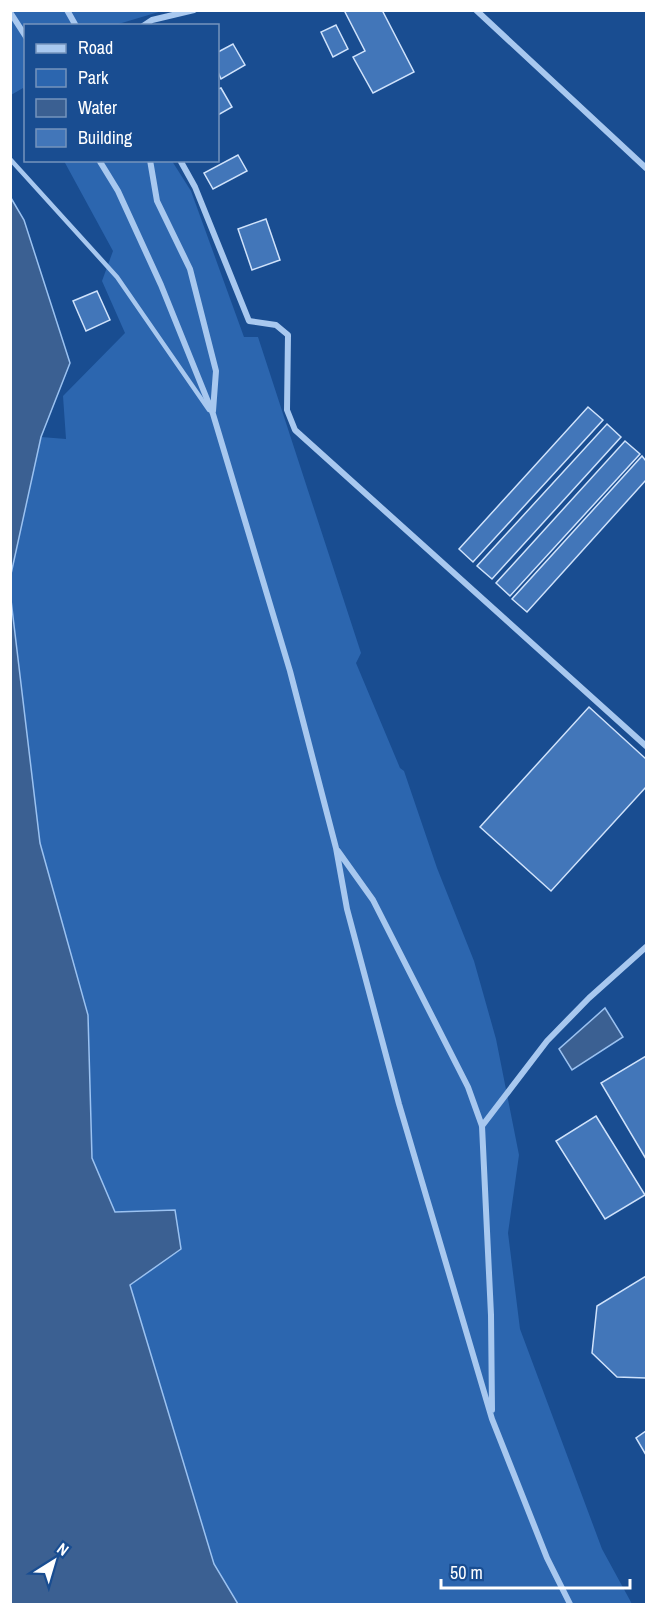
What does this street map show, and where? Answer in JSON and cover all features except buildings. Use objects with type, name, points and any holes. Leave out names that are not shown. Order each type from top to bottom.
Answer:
[{"type":"street","points":[[67,10],[75,24]]},
{"type":"street","points":[[146,24],[152,20],[194,10]]},
{"type":"street","points":[[476,10],[646,168]]},
{"type":"street","points":[[10,12],[24,34]]},
{"type":"street","points":[[100,162],[118,191],[161,285],[213,414],[290,671],[336,848],[347,909],[399,1104],[492,1419],[547,1558],[570,1605]]},
{"type":"street","points":[[150,162],[157,201],[190,269],[216,371],[213,414]]},
{"type":"street","points":[[181,162],[195,187],[249,321],[276,325],[288,335],[287,410],[295,430],[646,746]]},
{"type":"street","points":[[336,848],[373,900],[468,1086],[482,1126],[491,1304],[492,1419]]},
{"type":"street","points":[[482,1126],[547,1041],[589,998],[646,947]]},
{"type":"lane","points":[[10,159],[117,277],[213,414]]},
{"type":"green space","points":[[11,11],[162,11],[118,24],[24,24],[24,90],[11,95]]},
{"type":"green space","points":[[65,162],[173,162],[191,191],[244,337],[258,337],[361,653],[356,663],[400,768],[404,771],[437,868],[474,961],[496,1039],[519,1155],[508,1233],[520,1329],[602,1549],[632,1604],[238,1604],[214,1564],[130,1285],[181,1249],[174,1210],[115,1212],[92,1158],[88,1015],[40,843],[11,600],[10,574],[41,437],[66,439],[63,396],[125,333],[102,281],[113,251]]},
{"type":"water","points":[[11,198],[24,220],[70,363],[41,437],[11,574]]},
{"type":"water","points":[[11,600],[40,843],[88,1015],[92,1158],[115,1212],[175,1210],[181,1249],[130,1285],[214,1564],[238,1604],[11,1604]]},
{"type":"water","points":[[605,1008],[623,1037],[572,1070],[559,1049]]}]
